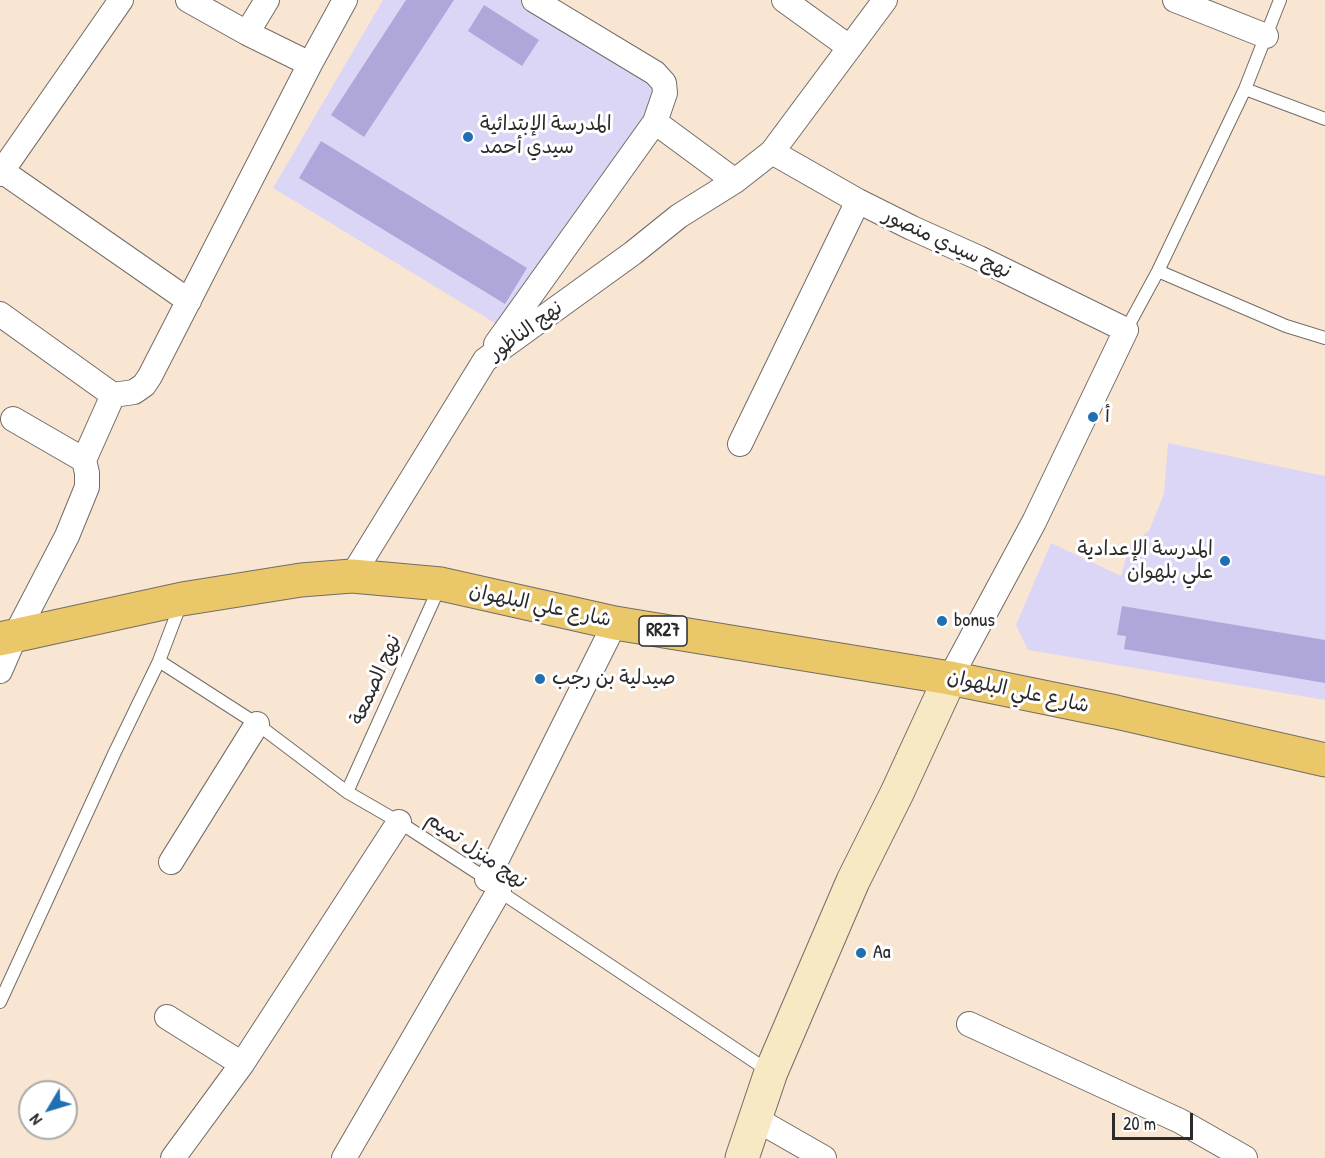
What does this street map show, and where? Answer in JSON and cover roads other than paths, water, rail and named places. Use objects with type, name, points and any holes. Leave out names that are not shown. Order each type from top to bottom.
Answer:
[{"type":"main road","name":"شارع علي البلهوان","points":[[8,636],[182,599],[301,580],[352,576],[441,584],[615,623],[950,678],[1116,712],[1325,760]]},
{"type":"main road","points":[[742,1158],[771,1072],[853,881],[950,678]]},
{"type":"street","points":[[121,0],[1,172],[189,301]]},
{"type":"street","points":[[188,0],[247,33],[310,64]]},
{"type":"street","points":[[247,33],[267,0]]},
{"type":"street","points":[[0,314],[113,395],[134,392],[147,380],[345,0]]},
{"type":"street","points":[[485,360],[655,122],[665,93],[664,84],[658,75],[534,0]]},
{"type":"street","points":[[784,0],[849,47]]},
{"type":"street","name":"نهج الناظور","points":[[352,576],[485,360],[633,253],[679,216],[735,181],[772,152],[885,0]]},
{"type":"street","points":[[1175,0],[1266,36]]},
{"type":"street","points":[[655,122],[735,181]]},
{"type":"street","name":"نهج سيدي منصور","points":[[772,152],[858,201],[1126,330]]},
{"type":"street","points":[[740,444],[858,201]]},
{"type":"street","points":[[950,678],[1034,522],[1126,330]]},
{"type":"street","points":[[0,671],[8,636],[74,521],[87,487],[84,460],[113,395]]},
{"type":"street","points":[[12,419],[84,460]]},
{"type":"street","points":[[344,1158],[493,885],[615,623]]},
{"type":"street","points":[[171,862],[257,724]]},
{"type":"street","points":[[172,1158],[242,1064],[399,822]]},
{"type":"street","points":[[167,1017],[242,1064]]},
{"type":"street","points":[[969,1024],[1180,1121],[1245,1158]]},
{"type":"street","points":[[754,1118],[824,1158]]},
{"type":"lane","points":[[1126,330],[1158,271],[1245,90],[1280,0]]},
{"type":"lane","points":[[1245,90],[1325,119]]},
{"type":"lane","points":[[1158,271],[1286,326],[1325,338]]},
{"type":"lane","name":"نهج الصمعة","points":[[347,792],[441,584]]},
{"type":"lane","points":[[0,1002],[114,753],[159,661],[182,599]]},
{"type":"lane","name":"نهج منزل تميم","points":[[159,661],[257,724],[347,792],[399,822],[771,1072]]},
{"type":"place","name":"المدرسة الإبتدائية سيدي أحمد","points":[[468,137]]},
{"type":"place","name":"أ","points":[[1093,417]]},
{"type":"place","name":"المدرسة الإعدادية علي بلهوان","points":[[1225,561]]},
{"type":"place","name":"bonus","points":[[942,621]]},
{"type":"place","name":"صيدلية بن رجب","points":[[540,679]]},
{"type":"place","name":"Aa","points":[[861,953]]}]
